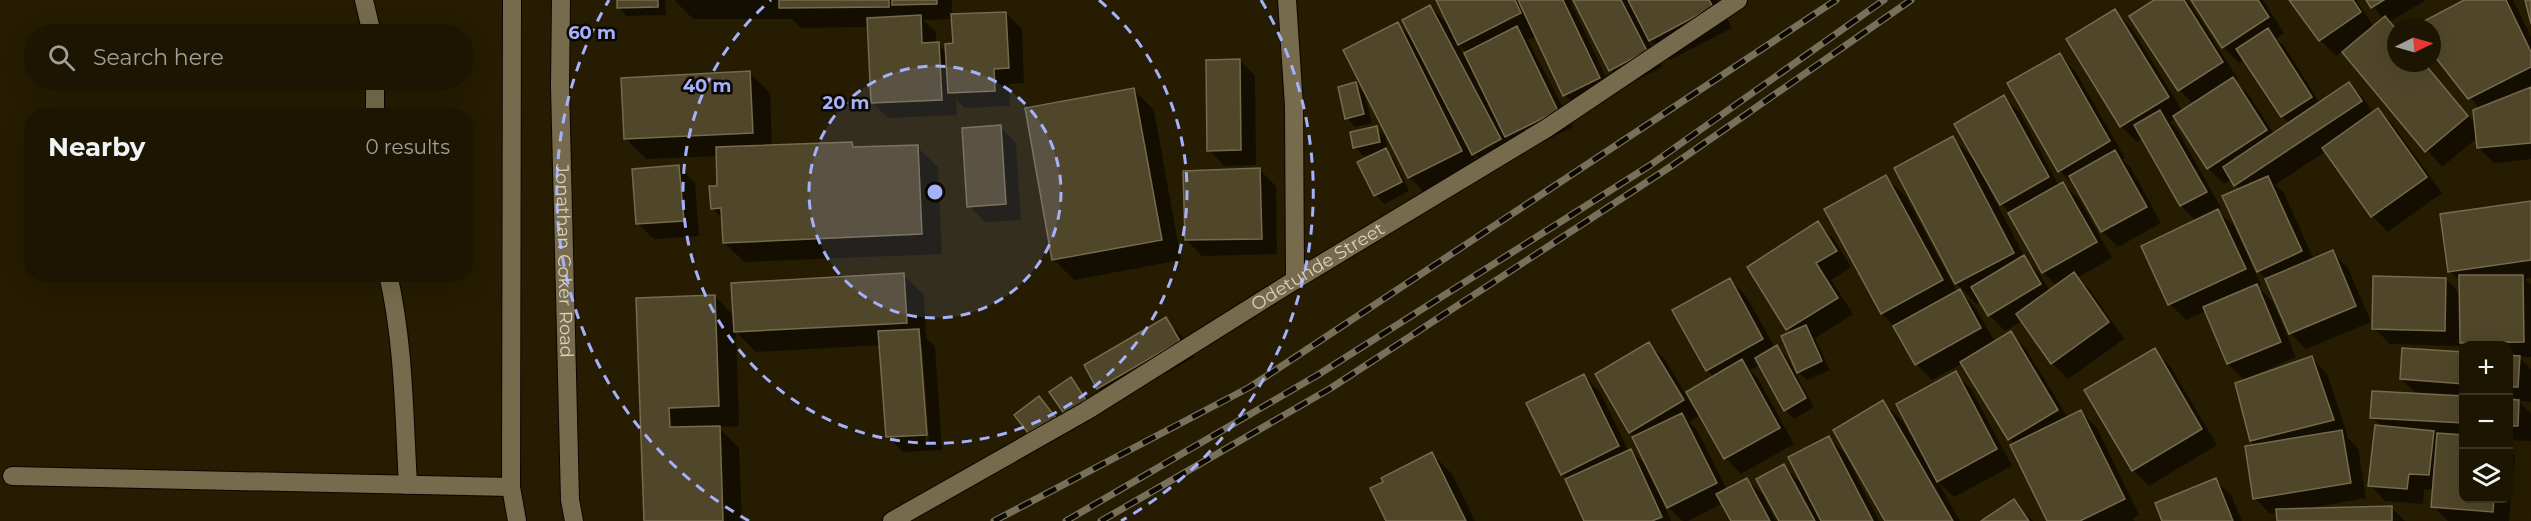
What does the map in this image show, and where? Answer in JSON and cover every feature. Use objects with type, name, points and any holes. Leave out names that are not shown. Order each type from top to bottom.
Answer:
[{"type":"street","points":[[364,0],[370,24]]},
{"type":"street","points":[[512,0],[511,487],[517,521]]},
{"type":"street","name":"Jonathan Coker Road","points":[[561,0],[560,86],[569,464],[570,500],[574,521]]},
{"type":"street","points":[[1287,0],[1294,106],[1295,280]]},
{"type":"street","name":"Odetunde Street","points":[[892,521],[1086,411],[1295,280],[1547,128],[1738,0]]},
{"type":"street","points":[[375,90],[375,108]]},
{"type":"street","points":[[390,282],[401,352],[408,485]]},
{"type":"street","points":[[12,476],[511,487]]},
{"type":"building","points":[[617,0],[658,0],[658,7],[617,8]]},
{"type":"building","points":[[779,0],[889,0],[889,7],[779,8]]},
{"type":"building","points":[[892,0],[937,0],[937,4],[892,5]]},
{"type":"building","points":[[1436,0],[1515,0],[1521,13],[1458,45]]},
{"type":"building","points":[[1518,0],[1563,0],[1600,78],[1563,96]]},
{"type":"building","points":[[1573,0],[1621,0],[1647,51],[1609,71]]},
{"type":"building","points":[[1628,0],[1709,0],[1713,7],[1649,41]]},
{"type":"building","points":[[2154,0],[2184,0],[2223,62],[2178,91],[2129,16]]},
{"type":"building","points":[[2191,0],[2258,0],[2269,17],[2222,48]]},
{"type":"building","points":[[2289,0],[2353,0],[2361,12],[2319,41]]},
{"type":"building","points":[[2366,0],[2384,0],[2371,8]]},
{"type":"building","points":[[2464,0],[2506,0],[2531,52],[2531,67],[2468,99],[2441,64],[2441,18],[2430,18]]},
{"type":"building","points":[[2525,0],[2531,0],[2531,24]]},
{"type":"building","points":[[1430,5],[1501,139],[1472,155],[1402,20]]},
{"type":"building","points":[[2115,9],[2169,97],[2120,127],[2066,39]]},
{"type":"building","points":[[1006,12],[1009,68],[994,69],[995,91],[948,93],[945,44],[953,43],[951,14]]},
{"type":"building","points":[[921,15],[922,43],[939,42],[942,100],[871,103],[867,18]]},
{"type":"building","points":[[2385,16],[2387,18],[2387,72],[2431,72],[2468,116],[2425,152],[2342,52]]},
{"type":"building","points":[[1398,22],[1462,151],[1408,178],[1343,50]]},
{"type":"building","points":[[1517,26],[1558,111],[1505,137],[1464,53]]},
{"type":"building","points":[[2268,28],[2312,97],[2281,117],[2236,49]]},
{"type":"building","points":[[2060,53],[2110,141],[2058,172],[2007,83]]},
{"type":"building","points":[[1240,59],[1241,150],[1207,151],[1206,60]]},
{"type":"building","points":[[750,71],[753,133],[624,139],[621,78]]},
{"type":"building","points":[[2233,77],[2267,130],[2207,169],[2173,116]]},
{"type":"building","points":[[1356,82],[1364,114],[1345,119],[1338,87]]},
{"type":"building","points":[[2349,82],[2362,101],[2234,186],[2223,167]]},
{"type":"building","points":[[2531,87],[2531,143],[2477,148],[2473,110]]},
{"type":"building","points":[[1134,88],[1162,240],[1052,260],[1025,108]]},
{"type":"building","points":[[2004,95],[2049,177],[2000,205],[1954,124]]},
{"type":"building","points":[[2378,108],[2427,177],[2371,217],[2322,148]]},
{"type":"building","points":[[2160,110],[2207,192],[2180,206],[2134,125]]},
{"type":"building","points":[[1001,125],[1006,204],[967,207],[962,128]]},
{"type":"building","points":[[1377,126],[1380,142],[1353,148],[1350,132]]},
{"type":"building","points":[[1953,136],[2014,253],[1955,284],[1894,168]]},
{"type":"building","points":[[852,142],[853,147],[918,145],[922,234],[723,243],[721,208],[711,209],[709,186],[717,186],[716,147]]},
{"type":"building","points":[[1386,148],[1402,182],[1374,196],[1357,162]]},
{"type":"building","points":[[2115,150],[2147,207],[2101,232],[2069,176]]},
{"type":"building","points":[[679,165],[684,221],[636,224],[632,169]]},
{"type":"building","points":[[1260,168],[1262,239],[1185,240],[1183,171]]},
{"type":"building","points":[[1886,175],[1943,280],[1881,314],[1824,209]]},
{"type":"building","points":[[2268,176],[2302,251],[2257,272],[2222,196]]},
{"type":"building","points":[[2063,182],[2097,242],[2042,273],[2008,213]]},
{"type":"building","points":[[2531,201],[2531,260],[2448,272],[2440,214]]},
{"type":"building","points":[[2218,209],[2246,269],[2168,305],[2141,246]]},
{"type":"building","points":[[1818,221],[1837,251],[1816,263],[1838,298],[1786,330],[1747,267]]},
{"type":"building","points":[[2333,250],[2356,306],[2289,334],[2265,279]]},
{"type":"building","points":[[2024,255],[2041,284],[1988,316],[1971,287]]},
{"type":"building","points":[[2074,272],[2109,322],[2051,364],[2016,314]]},
{"type":"building","points":[[904,273],[907,323],[734,332],[731,283]]},
{"type":"building","points":[[2459,275],[2523,275],[2524,342],[2460,341]]},
{"type":"building","points":[[2373,276],[2446,278],[2445,331],[2372,329]]},
{"type":"building","points":[[1730,278],[1763,339],[1706,371],[1672,310]]},
{"type":"building","points":[[2257,284],[2281,342],[2227,364],[2203,307]]},
{"type":"building","points":[[1960,289],[1981,328],[1915,365],[1893,326]]},
{"type":"building","points":[[715,295],[719,406],[669,408],[670,427],[720,426],[723,521],[644,521],[636,298]]},
{"type":"building","points":[[1166,317],[1180,341],[1097,389],[1084,365]]},
{"type":"building","points":[[1806,325],[1822,361],[1797,373],[1781,336]]},
{"type":"building","points":[[919,329],[927,435],[886,437],[878,331]]},
{"type":"building","points":[[2011,331],[2058,410],[2008,440],[1960,362]]},
{"type":"building","points":[[1649,342],[1684,400],[1629,433],[1595,374]]},
{"type":"building","points":[[1777,345],[1806,398],[1784,411],[1755,358]]},
{"type":"building","points":[[2155,348],[2202,429],[2132,471],[2084,390]]},
{"type":"building","points":[[2402,348],[2459,352],[2459,384],[2400,379]]},
{"type":"building","points":[[2513,355],[2520,356],[2518,387],[2513,387]]},
{"type":"building","points":[[2312,356],[2334,420],[2250,441],[2235,383]]},
{"type":"building","points":[[1742,359],[1780,428],[1724,459],[1686,392]]},
{"type":"building","points":[[1956,371],[1997,449],[1937,482],[1896,404]]},
{"type":"building","points":[[1584,374],[1619,446],[1561,475],[1526,403]]},
{"type":"building","points":[[1071,377],[1086,400],[1065,415],[1049,392]]},
{"type":"building","points":[[2372,391],[2459,396],[2459,423],[2370,418]]},
{"type":"building","points":[[1039,396],[1057,419],[1032,438],[1014,415]]},
{"type":"building","points":[[2513,399],[2519,400],[2518,426],[2513,426]]},
{"type":"building","points":[[1883,400],[1953,521],[1885,521],[1833,430]]},
{"type":"building","points":[[2081,410],[2125,499],[2080,521],[2047,521],[2010,445]]},
{"type":"building","points":[[1682,413],[1717,483],[1667,508],[1632,437]]},
{"type":"building","points":[[2375,425],[2434,431],[2429,475],[2409,474],[2407,489],[2368,486]]},
{"type":"building","points":[[2342,430],[2351,483],[2253,499],[2245,446]]},
{"type":"building","points":[[2437,433],[2459,435],[2459,503],[2494,503],[2493,512],[2431,507]]},
{"type":"building","points":[[1829,436],[1873,521],[1821,521],[1788,457]]},
{"type":"building","points":[[1631,449],[1662,517],[1652,521],[1584,521],[1565,479]]},
{"type":"building","points":[[1432,452],[1466,521],[1386,521],[1370,488],[1383,482],[1381,478]]},
{"type":"building","points":[[1784,464],[1815,521],[1779,521],[1756,479]]},
{"type":"building","points":[[1747,478],[1770,521],[1731,521],[1716,494]]},
{"type":"building","points":[[2216,478],[2233,521],[2162,521],[2155,503]]},
{"type":"building","points":[[2014,499],[2029,521],[1981,521]]},
{"type":"building","points":[[2392,506],[2392,521],[2277,521],[2276,509]]},
{"type":"railway","points":[[994,521],[1250,387],[1836,0]]},
{"type":"railway","points":[[1066,521],[1316,376],[1649,166],[1884,0]]},
{"type":"railway","points":[[1101,521],[1331,388],[1673,165],[1911,0]]}]
